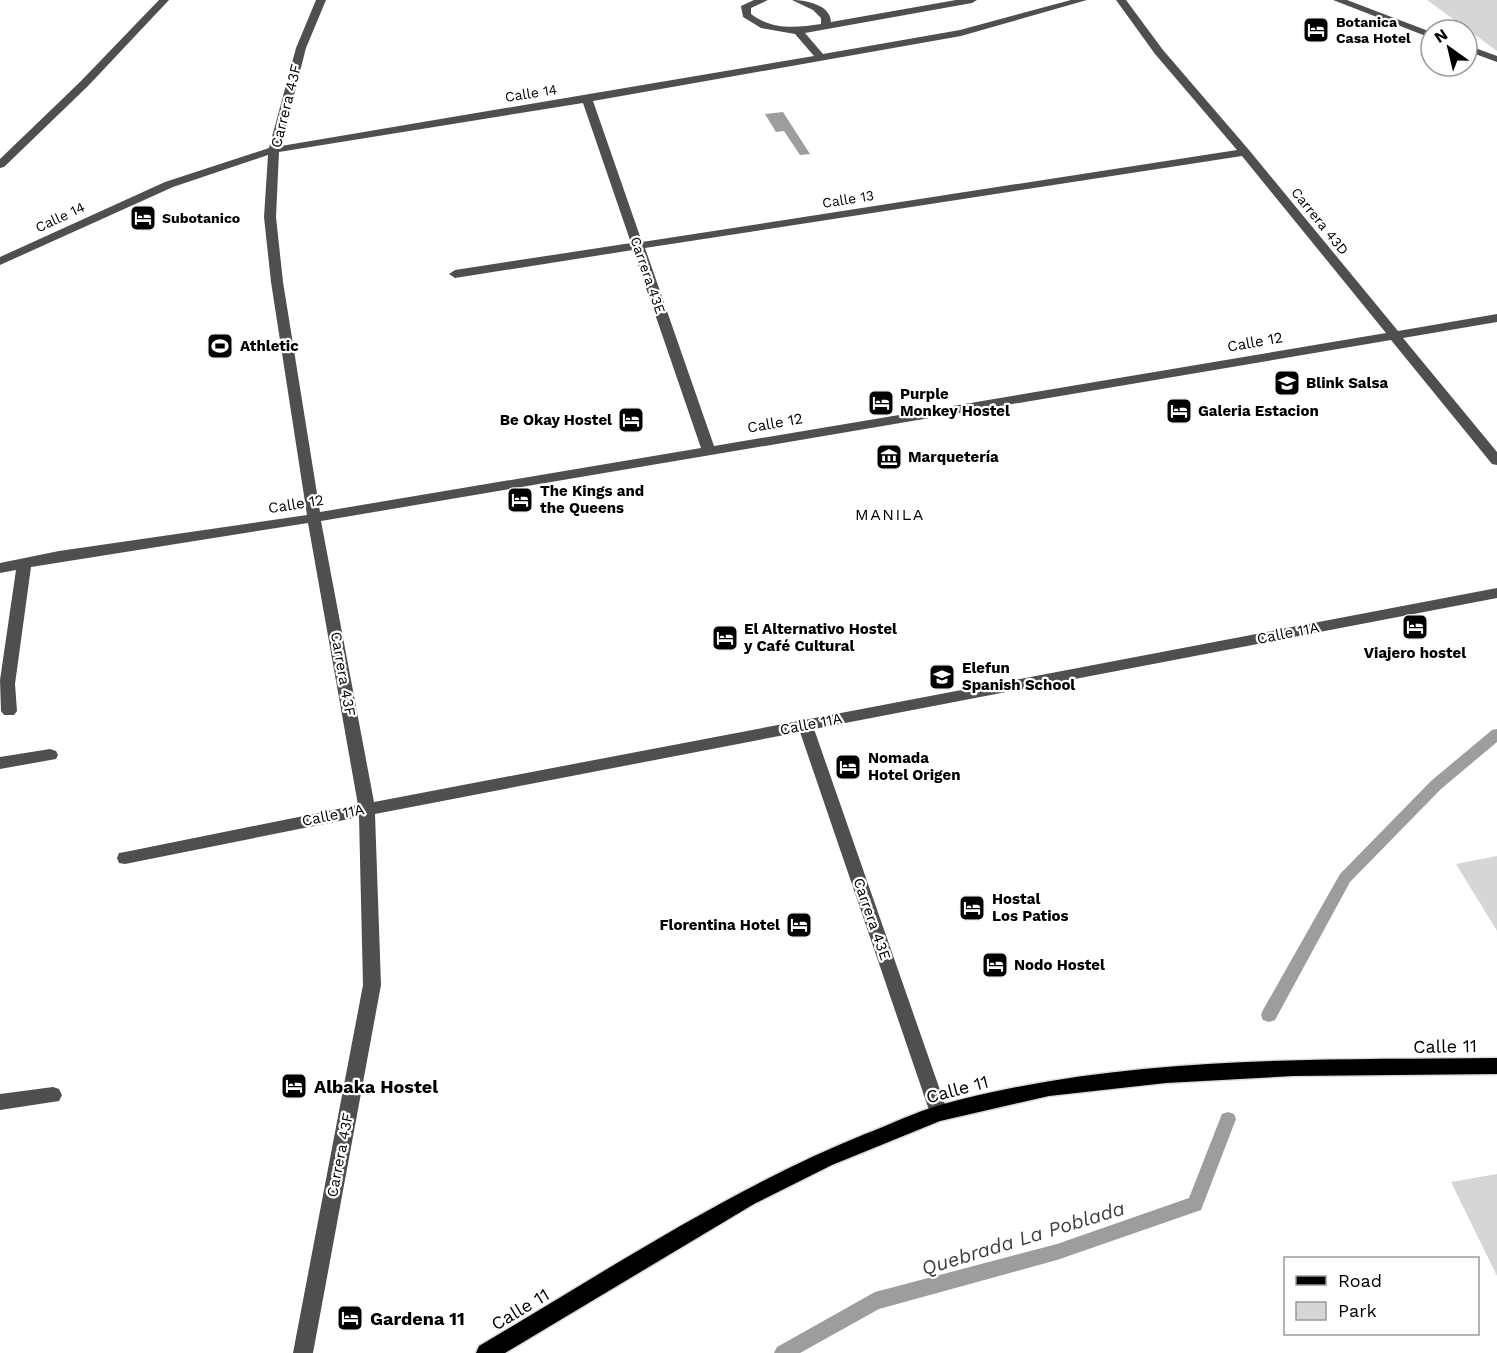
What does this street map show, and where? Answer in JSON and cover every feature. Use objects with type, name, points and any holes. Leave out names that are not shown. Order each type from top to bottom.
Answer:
[{"type":"main road","name":"Calle 11","points":[[486,1353],[747,1198],[825,1159],[939,1113],[1049,1088],[1166,1075],[1293,1068],[1497,1066]]},
{"type":"street","points":[[0,165],[84,84],[164,0]]},
{"type":"street","name":"Carrera 43F","points":[[303,1353],[372,985],[367,808],[314,518],[277,282],[270,217],[274,150],[301,48],[321,0]]},
{"type":"street","points":[[763,0],[746,6],[746,15],[756,23],[770,28],[798,31],[826,24],[934,9],[972,0]]},
{"type":"street","points":[[797,0],[816,8],[826,17],[826,24]]},
{"type":"street","name":"Calle 14","points":[[0,261],[157,188],[231,160],[274,150],[587,99],[961,33],[1082,0]]},
{"type":"street","name":"Carrera 43D","points":[[1121,0],[1159,52],[1245,152],[1497,461]]},
{"type":"street","points":[[1338,0],[1419,30]]},
{"type":"street","points":[[798,31],[820,57]]},
{"type":"street","points":[[1479,52],[1497,59]]},
{"type":"street","name":"Carrera 43E","points":[[587,99],[709,451]]},
{"type":"street","name":"Calle 13","points":[[455,274],[1245,152]]},
{"type":"street","name":"Calle 12","points":[[0,568],[59,556],[314,518],[1497,318]]},
{"type":"street","points":[[9,711],[4,685],[24,563]]},
{"type":"street","name":"Calle 11A","points":[[125,858],[367,808],[1497,593]]},
{"type":"street","name":"Carrera 43E","points":[[805,725],[939,1113]]},
{"type":"street","points":[[0,764],[50,755]]},
{"type":"street","points":[[0,1102],[53,1095]]},
{"type":"green space","points":[[1427,0],[1497,0],[1497,51],[1479,38],[1479,18],[1452,18]]},
{"type":"green space","points":[[1497,856],[1497,931],[1456,864]]},
{"type":"green space","points":[[1497,1174],[1497,1276],[1451,1182]]},
{"type":"shaded area","points":[[783,112],[810,154],[800,155],[784,131],[776,132],[765,114]]},
{"type":"waterway","name":"Quebrada La Poblada","points":[[1269,1015],[1345,878],[1436,785],[1497,734]]},
{"type":"waterway","name":"Quebrada La Poblada","points":[[783,1353],[875,1301],[1057,1252],[1195,1204],[1228,1119]]},
{"type":"place","name":"Botanica Casa Hotel","points":[[1316,30]]},
{"type":"place","name":"Subotanico","points":[[143,218]]},
{"type":"place","name":"Athletic","points":[[220,346]]},
{"type":"place","name":"Blink Salsa","points":[[1287,383]]},
{"type":"place","name":"Purple Monkey Hostel","points":[[881,403]]},
{"type":"place","name":"Galeria Estacion","points":[[1179,411]]},
{"type":"place","name":"Be Okay Hostel","points":[[631,420]]},
{"type":"place","name":"Marquetería","points":[[889,457]]},
{"type":"place","name":"The Kings and the Queens","points":[[520,500]]},
{"type":"place","name":"Viajero hostel","points":[[1415,627]]},
{"type":"place","name":"El Alternativo Hostel y Café Cultural","points":[[725,638]]},
{"type":"place","name":"Elefun Spanish School","points":[[942,677]]},
{"type":"place","name":"Nomada Hotel Origen","points":[[848,767]]},
{"type":"place","name":"Hostal Los Patios","points":[[972,908]]},
{"type":"place","name":"Florentina Hotel","points":[[799,925]]},
{"type":"place","name":"Nodo Hostel","points":[[995,965]]},
{"type":"place","name":"Albaka Hostel","points":[[294,1086]]},
{"type":"place","name":"Gardena 11","points":[[350,1318]]},
{"type":"district","name":"MANILA","points":[[890,514]]}]
